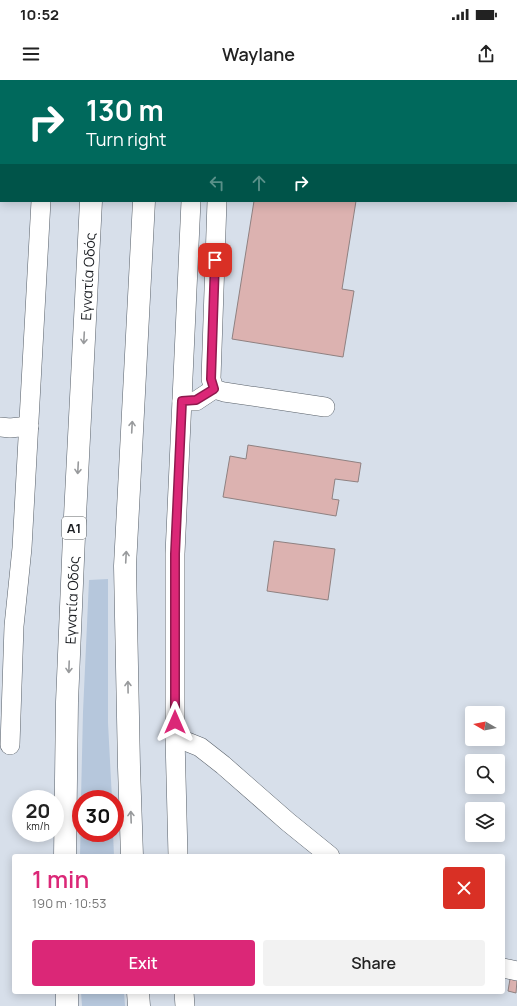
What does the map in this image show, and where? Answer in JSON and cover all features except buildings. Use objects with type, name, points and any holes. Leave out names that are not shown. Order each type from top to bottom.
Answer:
[{"type":"highway","name":"Εγνατία Οδός","points":[[65,854],[67,702],[91,202]]},
{"type":"highway","points":[[132,854],[125,566],[144,202]]},
{"type":"highway","points":[[67,994],[67,1006]]},
{"type":"highway","points":[[138,994],[139,1006]]},
{"type":"street","points":[[10,744],[14,626],[22,548],[41,202]]},
{"type":"street","points":[[178,854],[175,737],[175,554],[191,202]]},
{"type":"street","points":[[214,389],[211,379],[217,202]]},
{"type":"street","points":[[182,401],[196,400],[214,389],[224,392],[325,406]]},
{"type":"street","points":[[0,427],[10,428],[29,426]]},
{"type":"street","points":[[175,737],[200,747],[328,854]]},
{"type":"street","points":[[505,968],[517,971]]},
{"type":"street","points":[[184,994],[185,1006]]},
{"type":"shaded area","points":[[108,579],[108,723],[112,790],[81,790],[89,580]]},
{"type":"shaded area","points":[[80,842],[113,842],[114,854],[80,854]]},
{"type":"shaded area","points":[[81,994],[124,994],[125,1006],[82,1006]]},
{"type":"route","points":[[175,722],[175,554],[182,401],[196,400],[214,389],[211,379],[215,260]]}]
